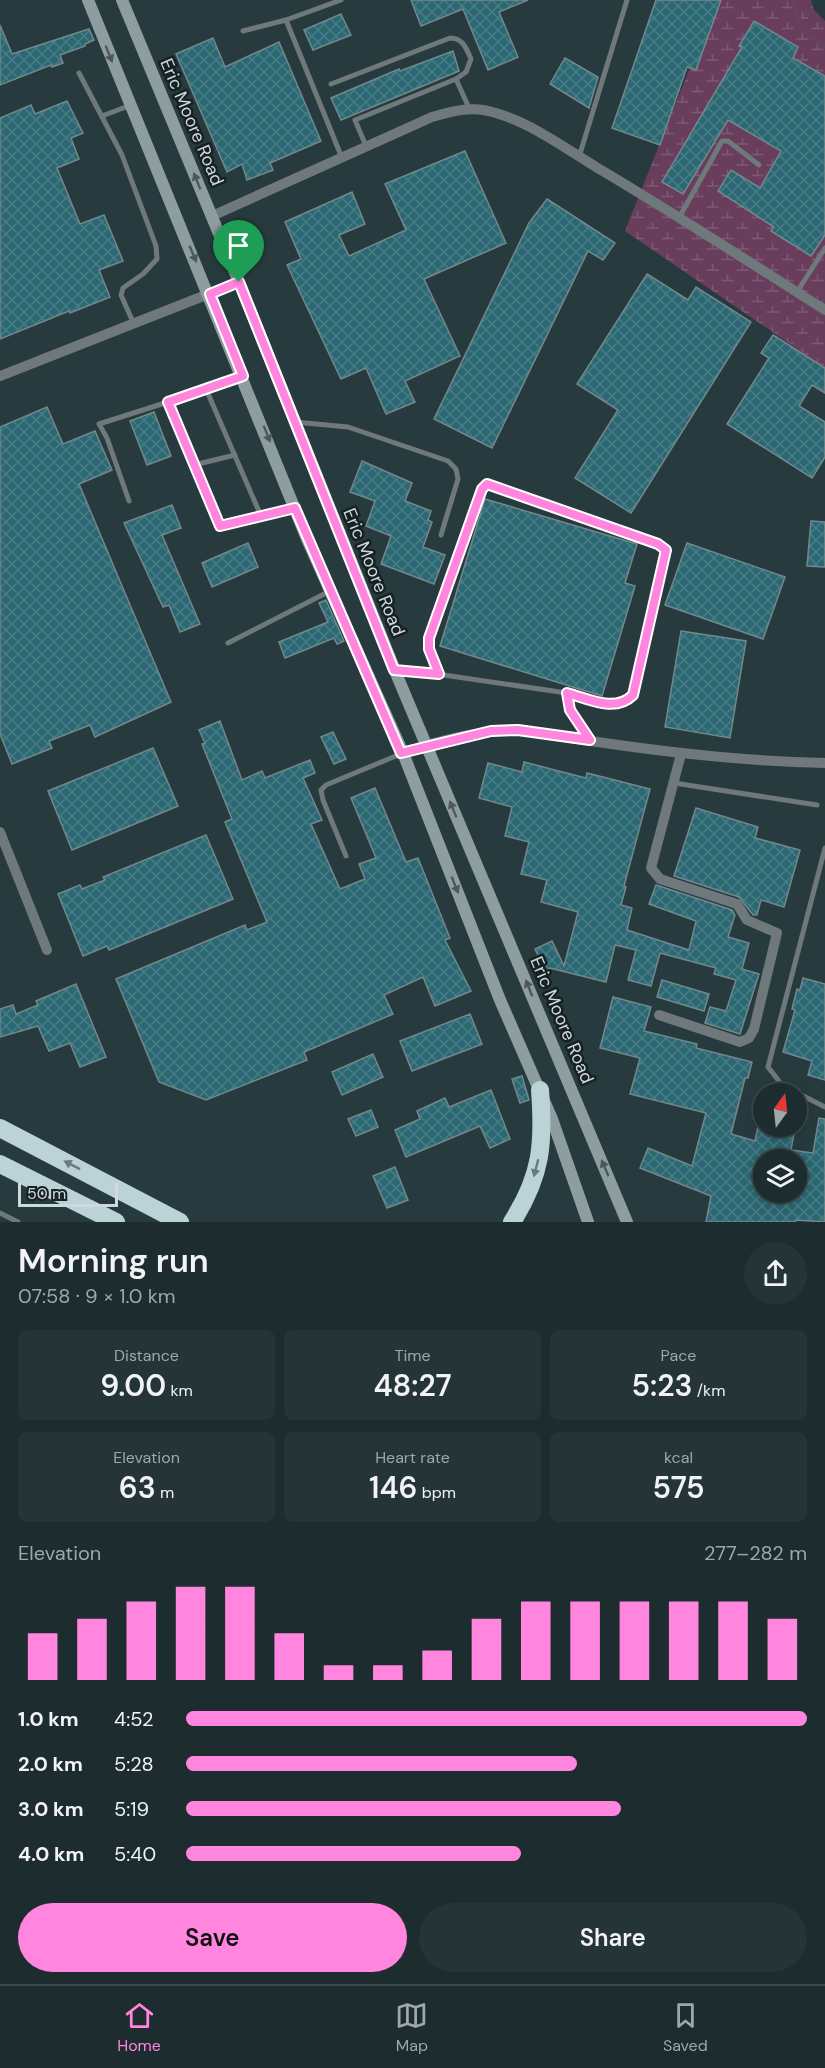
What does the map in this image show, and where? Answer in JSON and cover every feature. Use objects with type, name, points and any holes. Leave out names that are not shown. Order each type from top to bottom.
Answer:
[{"type":"highway","points":[[512,1222],[525,1201],[541,1146],[543,1136],[540,1090]]},
{"type":"highway","points":[[0,1128],[180,1222]]},
{"type":"highway","points":[[0,1164],[116,1222]]},
{"type":"street","points":[[88,0],[210,294],[295,508],[403,753],[500,1000],[540,1090],[588,1222]]},
{"type":"street","name":"Eric Moore Road","points":[[122,0],[239,282],[394,670],[531,992],[546,1036],[627,1222]]},
{"type":"street","points":[[212,216],[432,117],[469,108],[500,114],[579,157],[680,216],[825,310]]},
{"type":"street","points":[[0,376],[239,282]]},
{"type":"street","points":[[403,753],[427,744],[491,731],[518,730],[681,754],[740,760],[825,763]]},
{"type":"street","points":[[659,1015],[740,1042],[749,1038],[754,1029],[777,933],[747,920],[737,904],[654,874],[651,868],[681,754]]},
{"type":"street","points":[[0,832],[47,950]]},
{"type":"lane","points":[[243,31],[286,20],[341,0]]},
{"type":"lane","points":[[579,157],[627,0]]},
{"type":"lane","points":[[286,20],[342,158]]},
{"type":"lane","points":[[331,84],[450,38],[457,38],[463,42],[471,58],[466,72],[456,79],[355,120],[367,148]]},
{"type":"lane","points":[[79,73],[122,155],[156,246],[157,260],[144,274],[123,288],[121,295],[133,322]]},
{"type":"lane","points":[[456,79],[469,108]]},
{"type":"lane","points":[[102,116],[131,105]]},
{"type":"lane","points":[[680,216],[722,141],[728,141],[759,165]]},
{"type":"lane","points":[[797,292],[825,248]]},
{"type":"lane","points":[[129,501],[107,438],[99,424],[243,376]]},
{"type":"lane","points":[[206,389],[261,516]]},
{"type":"lane","points":[[168,402],[220,526],[295,508]]},
{"type":"lane","points":[[293,422],[348,427],[448,461],[456,468],[458,479],[441,535]]},
{"type":"lane","points":[[194,465],[235,455]]},
{"type":"lane","points":[[394,670],[439,674],[567,693],[610,705],[625,703],[633,695],[666,550],[658,544],[487,484],[482,489],[429,638],[429,649],[439,674]]},
{"type":"lane","points":[[228,643],[330,591]]},
{"type":"lane","points":[[567,693],[570,710],[590,740]]},
{"type":"lane","points":[[346,856],[321,790],[326,785],[403,753]]},
{"type":"lane","points":[[674,783],[817,805]]},
{"type":"lane","points":[[825,848],[768,1067],[782,1085],[825,1107]]},
{"type":"lane","points":[[0,1213],[18,1222]]},
{"type":"green space","points":[[717,0],[811,0],[814,10],[825,21],[825,368],[625,231]]},
{"type":"building","points":[[411,0],[528,0],[499,12],[518,57],[488,70],[463,9],[421,26]]},
{"type":"building","points":[[656,0],[721,0],[696,70],[687,67],[660,145],[612,128]]},
{"type":"building","points":[[341,14],[351,35],[313,50],[304,30]]},
{"type":"building","points":[[754,21],[798,47],[793,58],[825,76],[825,235],[811,256],[771,231],[774,227],[718,191],[731,170],[760,188],[781,151],[728,120],[683,194],[662,182],[742,47],[739,46]]},
{"type":"building","points":[[0,25],[12,54],[89,29],[94,40],[85,46],[60,55],[63,63],[52,67],[51,65],[0,85]]},
{"type":"building","points":[[213,38],[225,67],[279,42],[321,141],[270,163],[273,170],[247,180],[242,164],[227,172],[176,54]]},
{"type":"building","points":[[453,51],[459,71],[341,120],[331,98],[399,69],[400,71]]},
{"type":"building","points":[[565,58],[598,77],[589,108],[550,84]]},
{"type":"building","points":[[67,101],[83,133],[71,138],[79,159],[57,168],[80,224],[104,215],[123,261],[99,270],[110,297],[0,339],[0,118],[31,105],[35,114]]},
{"type":"building","points":[[465,151],[506,243],[424,279],[460,356],[405,381],[415,402],[386,414],[366,368],[341,379],[287,265],[301,259],[285,222],[352,192],[365,224],[339,235],[349,256],[406,230],[385,184]]},
{"type":"building","points":[[547,199],[615,243],[603,260],[588,251],[492,448],[434,419],[529,223]]},
{"type":"building","points":[[647,274],[688,300],[696,287],[751,322],[631,513],[575,478],[618,410],[577,384]]},
{"type":"building","points":[[773,335],[825,368],[825,393],[812,385],[799,406],[825,422],[825,457],[812,478],[727,424],[769,358],[761,353]]},
{"type":"building","points":[[47,407],[63,444],[95,431],[112,470],[79,484],[171,702],[95,737],[90,725],[49,741],[52,748],[12,764],[0,734],[0,427]]},
{"type":"building","points":[[154,412],[171,456],[147,465],[130,421]]},
{"type":"building","points":[[362,461],[412,483],[405,501],[431,511],[428,520],[432,522],[423,547],[445,555],[434,584],[381,564],[391,536],[366,526],[375,501],[350,492]]},
{"type":"building","points":[[485,499],[637,544],[625,583],[635,586],[602,696],[440,646]]},
{"type":"building","points":[[172,505],[181,528],[162,535],[200,624],[180,632],[169,605],[163,607],[124,523]]},
{"type":"building","points":[[811,521],[825,522],[825,567],[807,566]]},
{"type":"building","points":[[248,543],[258,567],[212,587],[202,563]]},
{"type":"building","points":[[687,543],[785,577],[763,639],[665,605]]},
{"type":"building","points":[[326,600],[344,641],[337,644],[334,638],[285,658],[279,642],[328,622],[319,603]]},
{"type":"building","points":[[681,631],[746,641],[730,738],[665,727]]},
{"type":"building","points":[[220,721],[242,780],[262,771],[265,778],[310,760],[315,773],[303,778],[322,820],[311,824],[340,889],[365,879],[359,864],[376,858],[351,798],[375,788],[406,862],[418,858],[450,938],[445,940],[471,991],[435,1006],[423,977],[384,995],[393,1014],[304,1052],[307,1060],[206,1100],[159,1082],[116,979],[245,925],[247,930],[267,922],[225,822],[232,819],[202,744],[205,743],[199,730]]},
{"type":"building","points":[[333,732],[346,759],[334,764],[321,737]]},
{"type":"building","points":[[153,748],[178,806],[72,850],[48,791]]},
{"type":"building","points":[[524,762],[586,778],[587,773],[650,789],[624,886],[626,887],[621,905],[632,908],[627,930],[689,950],[696,921],[649,904],[656,885],[732,910],[735,915],[728,937],[749,943],[742,969],[759,974],[740,1034],[705,1023],[710,1007],[726,1011],[736,980],[714,974],[716,968],[660,953],[651,986],[628,980],[636,950],[615,945],[606,982],[550,968],[546,971],[535,949],[552,941],[564,966],[578,912],[541,902],[547,880],[521,874],[529,842],[505,836],[512,807],[479,798],[488,763],[522,772]]},
{"type":"building","points":[[696,808],[758,827],[755,838],[800,850],[784,907],[761,900],[757,915],[753,915],[739,897],[674,876]]},
{"type":"building","points":[[206,835],[233,899],[109,950],[107,946],[83,956],[58,894],[80,885],[82,889],[105,880],[103,877]]},
{"type":"building","points":[[803,978],[825,984],[825,1080],[808,1075],[812,1061],[783,1052],[795,1010],[792,1009],[797,989],[800,990]]},
{"type":"building","points":[[662,980],[709,994],[704,1011],[657,997]]},
{"type":"building","points":[[76,984],[106,1057],[80,1067],[70,1043],[49,1051],[38,1026],[0,1037],[0,1009],[13,1005],[16,1014],[38,1005],[36,1001]]},
{"type":"building","points":[[613,997],[651,1007],[644,1031],[697,1044],[696,1048],[752,1062],[748,1078],[745,1078],[731,1134],[755,1141],[756,1137],[793,1137],[791,1149],[753,1149],[753,1203],[807,1203],[807,1152],[813,1153],[819,1118],[825,1119],[825,1222],[796,1220],[795,1222],[706,1222],[711,1196],[640,1168],[648,1148],[692,1166],[706,1113],[630,1094],[640,1058],[600,1048]]},
{"type":"building","points":[[470,1014],[482,1044],[412,1071],[400,1041]]},
{"type":"building","points":[[373,1054],[383,1077],[342,1095],[332,1072]]},
{"type":"building","points":[[522,1076],[529,1100],[520,1103],[512,1079]]},
{"type":"building","points":[[491,1090],[510,1139],[490,1148],[480,1126],[406,1157],[395,1130],[420,1119],[417,1111],[445,1098],[449,1107]]},
{"type":"building","points":[[371,1110],[378,1127],[356,1136],[348,1119]]},
{"type":"building","points":[[395,1167],[408,1200],[387,1208],[373,1176]]},
{"type":"waterway","points":[[791,0],[806,34],[825,47]]},
{"type":"route","points":[[239,282],[394,670],[439,674],[429,649],[429,638],[483,486],[487,484],[658,544],[666,550],[666,561],[633,695],[625,703],[610,705],[567,693],[570,710],[590,740],[518,730],[491,731],[427,744],[401,753],[295,508],[220,526],[168,402],[243,376],[210,294],[239,282]]}]
